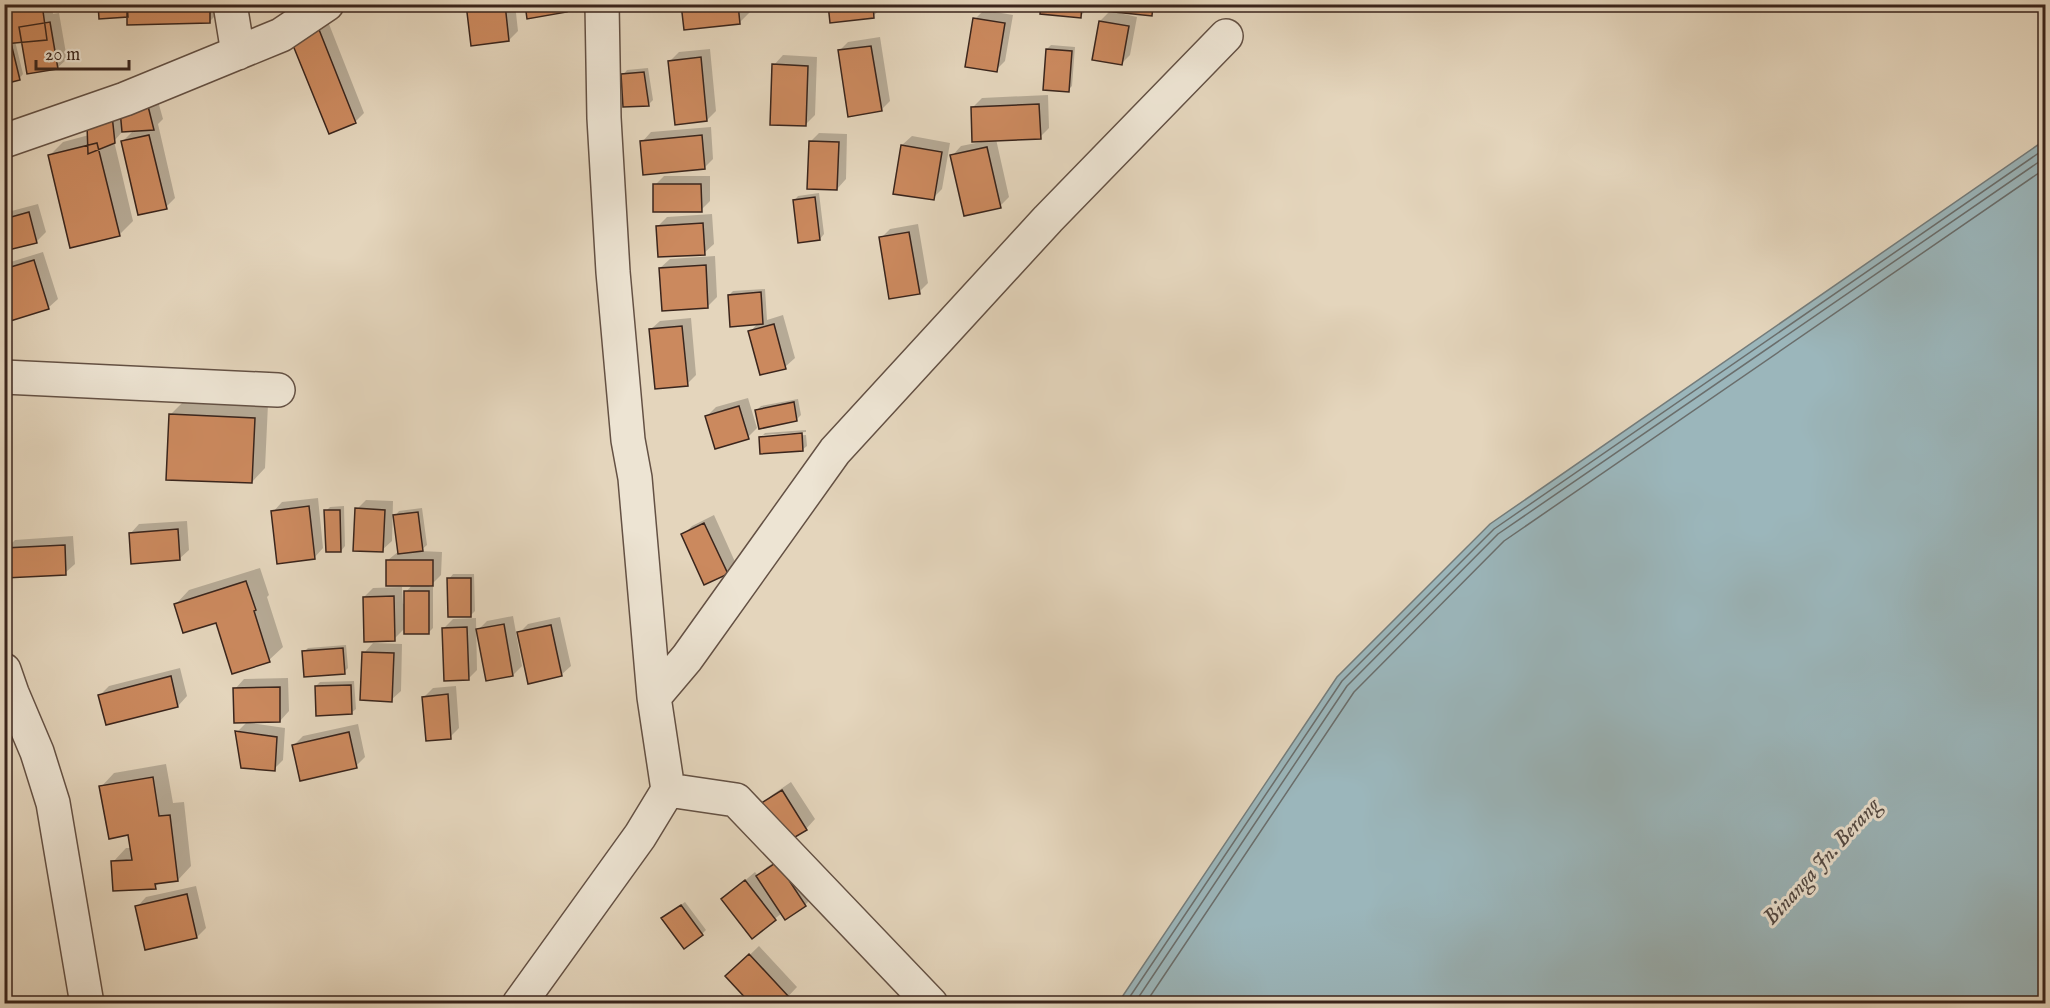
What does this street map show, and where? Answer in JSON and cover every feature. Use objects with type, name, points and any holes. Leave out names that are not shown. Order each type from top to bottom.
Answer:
[{"type":"street","points":[[230,4],[237,53]]},
{"type":"street","points":[[4,141],[125,99],[281,35],[327,4]]},
{"type":"street","points":[[519,1004],[640,836],[668,790],[654,698],[635,478],[628,440],[613,272],[604,118],[602,4]]},
{"type":"street","points":[[654,698],[687,658],[835,451],[1048,219],[1226,36]]},
{"type":"street","points":[[4,377],[278,390]]},
{"type":"street","points":[[4,670],[37,752],[53,803],[87,1004]]},
{"type":"street","points":[[668,790],[736,800],[931,1004]]},
{"type":"water","name":"Binanga Jn. Berang","points":[[2045,140],[2045,1003],[1118,1003],[1337,677],[1490,524]]},
{"type":"building","points":[[4,4],[42,4],[47,40],[4,44]]},
{"type":"building","points":[[98,4],[127,4],[128,17],[99,19]]},
{"type":"building","points":[[127,4],[210,4],[210,23],[127,25]]},
{"type":"building","points":[[466,4],[505,4],[509,41],[471,46]]},
{"type":"building","points":[[525,4],[566,4],[567,12],[527,19]]},
{"type":"building","points":[[681,4],[738,4],[740,24],[684,30]]},
{"type":"building","points":[[828,4],[873,4],[874,18],[830,23]]},
{"type":"building","points":[[1041,4],[1082,4],[1081,18],[1040,14]]},
{"type":"building","points":[[1106,4],[1153,4],[1152,16],[1105,11]]},
{"type":"building","points":[[973,18],[1005,23],[997,72],[965,67]]},
{"type":"building","points":[[1099,21],[1129,26],[1122,65],[1092,60]]},
{"type":"building","points":[[50,22],[58,69],[27,74],[19,27]]},
{"type":"building","points":[[318,27],[356,123],[329,134],[290,38]]},
{"type":"building","points":[[10,39],[20,80],[4,84],[4,41]]},
{"type":"building","points":[[871,46],[882,111],[848,117],[838,50]]},
{"type":"building","points":[[1046,49],[1072,51],[1069,92],[1043,90]]},
{"type":"building","points":[[701,57],[707,121],[675,125],[668,61]]},
{"type":"building","points":[[772,64],[808,66],[806,126],[770,125]]},
{"type":"building","points":[[644,72],[649,106],[623,107],[621,74]]},
{"type":"building","points":[[147,102],[154,130],[122,132],[120,110]]},
{"type":"building","points":[[1039,104],[1041,139],[972,142],[971,107]]},
{"type":"building","points":[[112,115],[115,143],[88,154],[87,125]]},
{"type":"building","points":[[149,135],[167,209],[138,215],[121,141]]},
{"type":"building","points":[[702,135],[705,169],[643,175],[640,141]]},
{"type":"building","points":[[809,141],[839,142],[837,190],[807,189]]},
{"type":"building","points":[[97,143],[120,236],[70,248],[48,155]]},
{"type":"building","points":[[901,145],[942,152],[934,200],[893,194]]},
{"type":"building","points":[[987,147],[1001,208],[964,216],[950,155]]},
{"type":"building","points":[[653,184],[701,184],[702,212],[653,212]]},
{"type":"building","points":[[815,197],[820,240],[798,243],[793,200]]},
{"type":"building","points":[[29,212],[37,243],[4,251],[4,219]]},
{"type":"building","points":[[703,223],[705,255],[658,257],[656,226]]},
{"type":"building","points":[[909,232],[920,294],[889,299],[879,237]]},
{"type":"building","points":[[34,260],[49,309],[4,323],[4,269]]},
{"type":"building","points":[[706,265],[708,308],[662,311],[659,268]]},
{"type":"building","points":[[761,292],[763,324],[730,327],[728,295]]},
{"type":"building","points":[[774,324],[786,369],[760,375],[748,331]]},
{"type":"building","points":[[682,326],[688,386],[655,389],[649,329]]},
{"type":"building","points":[[794,402],[797,421],[759,429],[755,410]]},
{"type":"building","points":[[739,406],[749,439],[715,449],[705,416]]},
{"type":"building","points":[[169,414],[255,418],[252,483],[166,480]]},
{"type":"building","points":[[802,433],[803,451],[760,454],[759,437]]},
{"type":"building","points":[[309,506],[315,559],[277,564],[271,511]]},
{"type":"building","points":[[355,508],[385,510],[383,552],[353,551]]},
{"type":"building","points":[[324,510],[340,510],[341,552],[326,552]]},
{"type":"building","points":[[418,512],[423,551],[398,554],[393,515]]},
{"type":"building","points":[[704,523],[728,574],[704,585],[681,534]]},
{"type":"building","points":[[178,529],[180,560],[131,564],[129,533]]},
{"type":"building","points":[[65,545],[66,575],[5,578],[4,548]]},
{"type":"building","points":[[386,560],[433,560],[433,586],[386,586]]},
{"type":"building","points":[[447,578],[471,578],[471,617],[448,617]]},
{"type":"building","points":[[246,581],[270,662],[232,674],[216,623],[183,633],[174,604]]},
{"type":"building","points":[[404,591],[429,591],[429,634],[404,634]]},
{"type":"building","points":[[394,596],[395,641],[364,642],[363,597]]},
{"type":"building","points":[[504,624],[513,676],[486,681],[476,629]]},
{"type":"building","points":[[551,625],[562,676],[528,684],[517,632]]},
{"type":"building","points":[[467,627],[469,680],[444,681],[442,628]]},
{"type":"building","points":[[343,648],[345,674],[304,677],[302,651]]},
{"type":"building","points":[[362,652],[394,653],[392,702],[360,700]]},
{"type":"building","points":[[171,676],[178,707],[106,725],[98,695]]},
{"type":"building","points":[[351,685],[352,714],[316,716],[315,686]]},
{"type":"building","points":[[280,687],[280,722],[234,723],[233,688]]},
{"type":"building","points":[[448,694],[451,739],[426,741],[422,697]]},
{"type":"building","points":[[235,731],[277,737],[275,771],[241,768]]},
{"type":"building","points":[[349,732],[357,768],[300,781],[292,745]]},
{"type":"building","points":[[153,777],[159,816],[170,815],[178,881],[155,884],[156,889],[113,891],[111,861],[132,860],[128,835],[109,839],[99,786]]},
{"type":"building","points":[[782,790],[807,830],[785,843],[760,804]]},
{"type":"building","points":[[777,862],[806,906],[785,920],[756,876]]},
{"type":"building","points":[[745,880],[776,920],[752,939],[721,899]]},
{"type":"building","points":[[187,894],[197,938],[145,950],[135,906]]},
{"type":"building","points":[[681,905],[703,935],[684,949],[661,918]]},
{"type":"building","points":[[749,954],[789,997],[783,1004],[751,1004],[725,976]]}]
